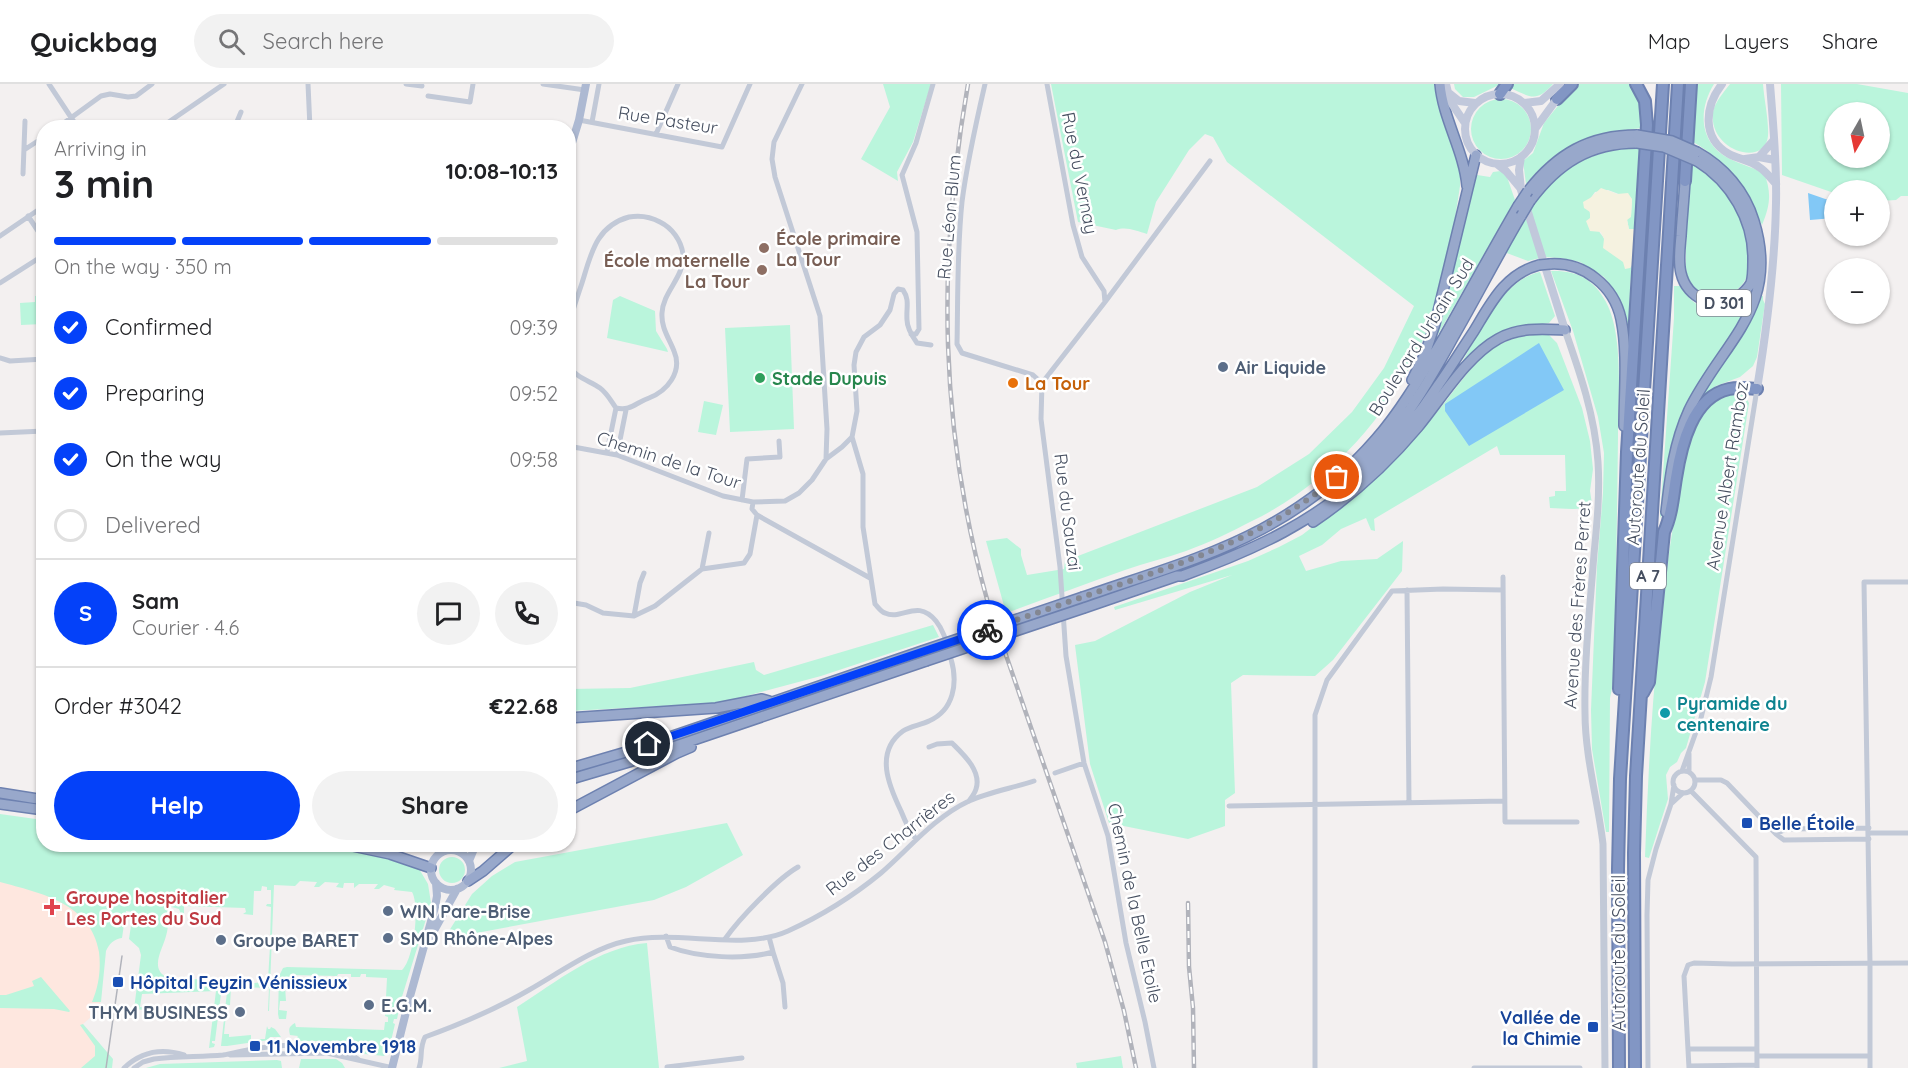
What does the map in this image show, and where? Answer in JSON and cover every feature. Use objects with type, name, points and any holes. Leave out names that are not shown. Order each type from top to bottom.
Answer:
[{"type":"highway","points":[[1440,84],[1466,174],[1467,195]]},
{"type":"highway","points":[[1500,94],[1507,84]]},
{"type":"highway","points":[[1557,99],[1572,84]]},
{"type":"highway","points":[[1624,704],[1618,687],[1627,452],[1647,120],[1645,101],[1636,84]]},
{"type":"highway","name":"Autoroute du Soleil","points":[[1619,1068],[1618,848],[1624,704],[1663,84]]},
{"type":"highway","name":"Autoroute du Soleil","points":[[1635,1068],[1634,853],[1640,700],[1678,84]]},
{"type":"highway","points":[[1685,181],[1691,84]]},
{"type":"highway","name":"D 301","points":[[1525,190],[1560,158],[1578,147],[1607,138],[1637,139],[1713,162],[1735,184],[1747,203],[1760,242],[1761,276],[1755,299],[1741,329],[1690,408],[1680,432],[1670,473],[1649,682],[1640,700]]},
{"type":"highway","name":"D 301","points":[[576,777],[712,734],[1177,576],[1237,551],[1280,529],[1330,495],[1370,460],[1397,429],[1424,390],[1530,201],[1549,177],[1574,158],[1605,146],[1637,139]]},
{"type":"highway","points":[[1396,414],[1431,339],[1476,155]]},
{"type":"highway","name":"D 301","points":[[1685,181],[1681,275],[1690,291],[1698,298],[1713,303],[1729,302],[1744,292],[1751,282],[1753,256],[1750,235],[1744,214],[1735,198],[1697,156]]},
{"type":"highway","name":"Boulevard Urbain Sud","points":[[576,767],[626,752],[1213,552],[1279,520],[1348,468],[1396,414],[1423,373],[1525,190]]},
{"type":"highway","points":[[1177,576],[1225,561],[1270,541],[1300,523],[1358,481],[1387,452],[1415,418],[1501,289],[1517,275],[1539,265],[1566,265],[1589,274],[1605,287],[1617,307],[1623,338],[1624,442],[1627,452]]},
{"type":"highway","points":[[1177,576],[1186,579],[1258,553],[1294,534],[1331,510],[1365,483],[1392,457],[1468,363],[1488,345],[1501,337],[1521,330],[1565,330]]},
{"type":"highway","points":[[1664,532],[1669,522],[1682,448],[1697,413],[1710,398],[1725,390],[1740,387],[1757,389]]},
{"type":"highway","points":[[576,717],[716,708],[762,699],[775,701]]},
{"type":"highway","points":[[576,807],[677,753],[706,741],[712,734]]},
{"type":"highway","points":[[0,793],[36,799]]},
{"type":"highway","points":[[0,804],[36,809]]},
{"type":"highway","points":[[381,852],[432,868]]},
{"type":"highway","points":[[468,881],[505,852]]},
{"type":"main road","points":[[1446,84],[1451,103],[1465,123]]},
{"type":"main road","points":[[1524,103],[1540,101],[1560,84]]},
{"type":"main road","points":[[1497,164],[1521,157],[1531,146],[1535,129],[1566,84]]},
{"type":"main road","points":[[1722,84],[1710,105],[1708,117],[1709,129],[1714,140],[1724,150],[1759,166],[1776,184]]},
{"type":"main road","name":"Avenue Albert Ramboz","points":[[1757,389],[1768,324],[1776,202],[1770,84]]},
{"type":"main road","points":[[576,130],[586,87]]},
{"type":"main road","points":[[1449,93],[1461,102],[1476,103]]},
{"type":"main road","points":[[1525,190],[1497,164],[1476,155],[1467,140],[1465,123],[1476,103],[1487,96],[1500,94],[1513,96],[1524,103],[1532,115],[1535,129]]},
{"type":"main road","points":[[1759,157],[1774,140]]},
{"type":"main road","points":[[1521,157],[1519,170],[1525,190]]},
{"type":"main road","points":[[1744,159],[1759,157],[1775,163]]},
{"type":"main road","points":[[1759,166],[1775,163]]},
{"type":"main road","name":"Avenue des Frères Perret","points":[[1525,190],[1565,330]]},
{"type":"main road","points":[[393,1068],[437,896],[432,873],[433,862],[445,852]]},
{"type":"main road","points":[[459,852],[469,861]]},
{"type":"main road","points":[[424,950],[449,900],[471,875],[469,861],[473,852]]},
{"type":"main road","points":[[436,883],[445,889],[457,889]]},
{"type":"street","points":[[50,84],[74,120]]},
{"type":"street","points":[[68,120],[101,96],[110,94],[136,96],[152,84]]},
{"type":"street","points":[[172,120],[224,84]]},
{"type":"street","points":[[308,84],[309,120]]},
{"type":"street","points":[[406,84],[422,86]]},
{"type":"street","points":[[428,96],[470,102],[473,84]]},
{"type":"street","points":[[543,84],[586,87]]},
{"type":"street","points":[[591,122],[599,84]]},
{"type":"street","points":[[656,134],[678,84]]},
{"type":"street","name":"Rue Pasteur","points":[[579,120],[722,147],[750,84]]},
{"type":"street","points":[[802,84],[774,142],[772,159],[775,177],[820,316],[827,429],[826,459]]},
{"type":"street","points":[[911,334],[916,334],[919,329],[917,231],[902,174],[916,142],[933,84]]},
{"type":"street","name":"Rue Léon Blum","points":[[985,84],[962,202],[958,264],[957,344],[962,353],[1033,375],[1042,383]]},
{"type":"street","name":"Rue du Vernay","points":[[1047,84],[1073,225],[1083,257],[1104,291],[1105,302]]},
{"type":"street","points":[[238,120],[242,112]]},
{"type":"street","points":[[23,174],[25,121]]},
{"type":"street","points":[[24,150],[36,142]]},
{"type":"street","points":[[1042,383],[1210,160]]},
{"type":"street","points":[[0,236],[36,211]]},
{"type":"street","points":[[28,216],[36,228]]},
{"type":"street","points":[[576,302],[596,243],[604,230],[618,220],[635,216],[652,218],[667,226],[678,237],[683,253],[681,270],[666,298],[662,311],[663,325],[676,354],[676,370],[669,384],[658,394],[626,410],[616,408],[602,389],[576,374]]},
{"type":"street","points":[[0,283],[36,260]]},
{"type":"street","points":[[916,839],[891,792],[885,766],[888,753],[893,742],[903,731],[931,720],[944,710],[953,694],[956,673],[943,631],[926,611],[915,610],[891,615],[884,613],[875,604],[863,527],[863,474],[852,437],[856,411],[854,365],[856,352],[864,337],[880,325],[890,310],[894,294],[898,289],[903,290],[908,298],[907,322],[911,334],[917,343],[931,345]]},
{"type":"street","name":"Avenue des Frères Perret","points":[[1565,330],[1588,404],[1598,461],[1599,498],[1586,659],[1585,711],[1589,759],[1600,813],[1603,844],[1605,1068]]},
{"type":"street","points":[[0,358],[10,361],[36,359]]},
{"type":"street","name":"Rue du Sauzai","points":[[1042,383],[1041,419],[1060,567],[1066,646]]},
{"type":"street","name":"Avenue Albert Ramboz","points":[[1682,771],[1701,718],[1711,677],[1757,389]]},
{"type":"street","points":[[607,453],[616,408]]},
{"type":"street","points":[[617,455],[626,410]]},
{"type":"street","points":[[0,433],[36,431]]},
{"type":"street","name":"Chemin de la Tour","points":[[576,447],[617,455],[723,496],[753,502],[785,501],[799,493],[812,480],[826,459],[852,437]]},
{"type":"street","points":[[742,500],[747,459],[780,457],[779,441]]},
{"type":"street","points":[[753,502],[752,509],[757,515],[870,578]]},
{"type":"street","points":[[576,603],[586,605],[603,613],[634,616],[655,606],[702,569],[744,563],[750,555],[757,515]]},
{"type":"street","points":[[702,569],[709,533]]},
{"type":"street","points":[[634,616],[644,573]]},
{"type":"street","points":[[1503,577],[1505,822],[1577,822]]},
{"type":"street","points":[[1870,1068],[1869,834],[1864,582],[1908,582]]},
{"type":"street","points":[[1407,590],[1409,803]]},
{"type":"street","points":[[1315,1068],[1315,715],[1327,680],[1392,591],[1503,590]]},
{"type":"street","name":"Chemin de la Belle Etoile","points":[[1066,646],[1084,763],[1108,836],[1126,943],[1154,1065]]},
{"type":"street","points":[[929,747],[952,743],[974,769],[977,778],[976,789],[969,801]]},
{"type":"street","points":[[1671,804],[1695,786],[1695,780],[1689,772],[1689,752]]},
{"type":"street","points":[[1055,773],[1084,763]]},
{"type":"street","points":[[1648,1068],[1648,880],[1671,804],[1676,775],[1682,771],[1689,772]]},
{"type":"street","points":[[1695,780],[1721,780],[1727,783],[1784,840],[1908,833]]},
{"type":"street","name":"Rue des Charrières","points":[[419,1068],[421,1064],[420,1047],[425,1037],[451,1028],[514,998],[602,949],[624,941],[648,937],[752,940],[782,934],[849,897],[881,873],[938,820],[969,801],[1034,781]]},
{"type":"street","points":[[1674,785],[1678,791],[1683,793]]},
{"type":"street","points":[[1691,791],[1756,857],[1756,964],[1757,1067],[1689,1067],[1684,976],[1688,965],[1694,963],[1756,964],[1908,963]]},
{"type":"street","points":[[1229,806],[1504,801]]},
{"type":"street","points":[[1776,834],[1786,829],[1869,834]]},
{"type":"street","points":[[725,939],[732,928],[786,873],[798,867]]},
{"type":"street","points":[[666,936],[670,947],[683,952],[715,956],[760,956],[773,952]]},
{"type":"street","points":[[769,937],[783,983],[785,1007]]},
{"type":"street","points":[[134,1068],[154,1059],[225,1054],[258,1048],[321,1045],[352,1054],[358,1059],[393,1068]]},
{"type":"street","points":[[1689,1049],[1757,1049]]},
{"type":"street","points":[[124,1068],[141,1056],[153,1052],[169,1051],[188,1056]]},
{"type":"street","points":[[1757,1056],[1870,1056]]},
{"type":"street","points":[[667,1067],[742,1058]]},
{"type":"street","points":[[731,1060],[731,1068]]},
{"type":"street","points":[[1474,1068],[1580,1068]]},
{"type":"shaded area","name":"Groupe hospitalier Les Portes du Sud","points":[[0,829],[36,841],[36,852],[107,852],[100,1009],[83,1024],[99,1043],[98,1068],[0,1068]]},
{"type":"green space","points":[[883,84],[931,84],[913,142],[897,172],[898,181],[861,159],[890,107]]},
{"type":"green space","points":[[1051,84],[1436,84],[1460,174],[1460,186],[1438,294],[1417,353],[1387,404],[1368,428],[1327,471],[1278,507],[1211,541],[1006,613],[986,541],[1007,538],[1021,549],[1027,575],[1064,569],[1065,561],[1257,487],[1309,454],[1352,412],[1384,368],[1414,306],[1227,162],[1213,137],[1205,134],[1189,150],[1156,202],[1147,234],[1132,229],[1116,230],[1078,222]]},
{"type":"green space","points":[[1454,84],[1501,84],[1474,97],[1463,97],[1455,89]]},
{"type":"green space","points":[[1512,84],[1553,84],[1542,94],[1533,96],[1510,88]]},
{"type":"green space","points":[[1579,84],[1630,84],[1640,97],[1643,128],[1607,133],[1578,142],[1552,158],[1526,184],[1523,161],[1533,153],[1544,123]]},
{"type":"green space","points":[[1695,84],[1714,84],[1705,104],[1704,115],[1704,125],[1711,143],[1728,158],[1764,173],[1769,199],[1762,225],[1750,200],[1735,178],[1716,158],[1693,142]]},
{"type":"green space","points":[[1730,84],[1763,84],[1768,136],[1765,146],[1757,151],[1748,153],[1738,151],[1727,145],[1719,137],[1714,126],[1714,108]]},
{"type":"green space","points":[[1781,84],[1857,84],[1908,93],[1908,196],[1890,200],[1890,180],[1824,180],[1824,190],[1782,175]]},
{"type":"green space","points":[[1501,99],[1518,104],[1526,112],[1531,129],[1526,146],[1518,154],[1501,159],[1484,154],[1476,146],[1471,129],[1476,112],[1484,104]]},
{"type":"green space","points":[[1628,148],[1641,149],[1636,229],[1629,230],[1627,219],[1631,216],[1632,199],[1608,190],[1595,192],[1589,208],[1592,219],[1613,250],[1630,268],[1632,265],[1629,342],[1627,342],[1626,315],[1618,295],[1604,277],[1580,262],[1544,257],[1528,261],[1504,252],[1528,213],[1552,182],[1583,160]]},
{"type":"green space","points":[[1690,163],[1722,190],[1737,211],[1742,223],[1748,251],[1748,271],[1744,282],[1731,293],[1714,296],[1706,294],[1692,285],[1687,274]]},
{"type":"green space","points":[[1501,171],[1507,177],[1515,200],[1436,338],[1434,336],[1474,182],[1477,175],[1490,177],[1493,172]]},
{"type":"green space","points":[[1551,271],[1576,274],[1596,287],[1612,316],[1618,349],[1616,560],[1613,683],[1610,698],[1609,832],[1606,832],[1592,749],[1591,710],[1604,453],[1598,417],[1573,331]]},
{"type":"green space","points":[[1540,272],[1555,316],[1549,323],[1521,326],[1502,333],[1486,344],[1457,371],[1501,298],[1526,277]]},
{"type":"green space","points":[[1674,286],[1680,286],[1695,303],[1712,309],[1730,306],[1749,294],[1763,296],[1765,304],[1757,357],[1753,366],[1740,377],[1716,386],[1704,398],[1702,396],[1671,450],[1661,518],[1674,318]]},
{"type":"green space","points":[[35,296],[36,324],[21,325],[20,303],[35,302]]},
{"type":"green space","points":[[620,296],[655,311],[656,331],[668,352],[607,338],[613,300]]},
{"type":"green space","name":"Stade Dupuis","points":[[790,325],[794,429],[730,432],[725,328]]},
{"type":"green space","points":[[1548,334],[1557,343],[1582,408],[1590,441],[1593,469],[1590,491],[1592,504],[1577,509],[1550,508],[1549,497],[1555,496],[1555,491],[1566,491],[1565,455],[1500,455],[1497,446],[1374,519],[1375,531],[1371,530],[1366,518],[1341,529],[1322,545],[1299,556],[1306,571],[1341,561],[1377,559],[1403,541],[1402,571],[1333,660],[1315,676],[1243,675],[1231,683],[1235,793],[1225,800],[1225,826],[1188,839],[1109,823],[1090,764],[1075,645],[1095,641],[1190,592],[1232,575],[1115,610],[1114,607],[1248,561],[1302,535],[1371,483],[1419,433],[1473,367],[1490,351],[1516,338]]},
{"type":"green space","points":[[1729,392],[1741,394],[1749,403],[1705,682],[1686,748],[1666,775],[1668,799],[1649,858],[1645,857],[1654,688],[1662,604],[1680,478],[1686,449],[1696,423],[1709,404]]},
{"type":"green space","points":[[704,401],[723,405],[716,435],[698,432]]},
{"type":"green space","points":[[933,625],[939,637],[821,676],[720,703],[576,711],[576,689],[630,688],[754,662],[756,670],[764,675]]},
{"type":"green space","points":[[0,814],[36,819],[36,852],[361,852],[418,867],[428,884],[431,903],[397,1019],[394,1019],[395,1024],[389,1049],[384,1056],[365,1054],[330,1041],[294,1041],[298,1036],[290,1035],[289,1031],[295,1023],[296,1027],[384,1030],[385,1022],[388,1022],[388,1017],[385,1016],[387,978],[366,977],[366,974],[361,974],[360,977],[351,977],[351,974],[292,975],[285,986],[286,1001],[280,1001],[279,1010],[287,1011],[286,1019],[279,1019],[278,1014],[279,976],[283,968],[287,967],[402,970],[413,944],[416,909],[412,892],[394,890],[395,888],[384,885],[379,889],[374,889],[378,884],[359,884],[354,888],[354,883],[344,883],[343,888],[336,887],[339,883],[325,882],[319,887],[314,887],[317,882],[300,881],[295,886],[274,885],[269,1011],[269,988],[231,987],[224,1034],[229,1034],[229,1037],[251,1035],[251,1039],[265,1039],[267,1026],[268,1029],[271,1027],[275,1029],[281,1037],[270,1037],[269,1040],[227,1046],[221,1046],[228,983],[257,983],[268,980],[270,946],[265,946],[265,943],[270,943],[271,907],[266,906],[271,904],[271,890],[262,886],[261,891],[254,891],[253,915],[243,914],[246,912],[245,908],[184,906],[184,916],[179,909],[168,906],[168,929],[158,959],[159,970],[168,978],[217,980],[222,986],[215,1041],[212,1041],[215,1044],[214,1047],[209,1048],[216,991],[142,994],[140,1007],[145,1007],[145,1010],[134,1009],[141,955],[139,948],[129,939],[133,912],[126,911],[122,938],[112,942],[106,951],[101,1002],[92,1002],[98,984],[100,965],[94,935],[86,922],[75,911],[47,896],[0,882]]},
{"type":"green space","points":[[727,823],[743,855],[686,887],[654,900],[444,939],[472,894],[492,876],[515,862]]},
{"type":"green space","points":[[452,857],[461,861],[465,870],[461,879],[452,883],[443,879],[439,870],[443,861]]},
{"type":"green space","points":[[647,943],[659,1068],[499,1068],[527,1061],[517,1007],[595,958],[629,946]]},
{"type":"green space","points":[[41,977],[69,1012],[54,1009],[0,1008],[0,995],[34,986],[32,981]]},
{"type":"green space","points":[[83,1024],[113,1059],[112,1068],[81,1068],[95,1056],[95,1046],[80,1025]]},
{"type":"green space","points":[[1121,1056],[1123,1068],[1077,1068],[1076,1063]]},
{"type":"green space","points":[[301,1059],[336,1059],[345,1068],[299,1068]]},
{"type":"green space","points":[[281,1061],[282,1068],[146,1068],[160,1064]]},
{"type":"sand","points":[[1601,188],[1617,194],[1628,193],[1632,199],[1631,217],[1627,220],[1629,229],[1636,229],[1630,268],[1625,269],[1623,262],[1603,248],[1604,239],[1601,232],[1590,231],[1586,221],[1590,218],[1590,212],[1584,208],[1583,202]]},
{"type":"water","points":[[1808,193],[1824,199],[1824,219],[1810,220]]},
{"type":"water","points":[[1539,343],[1564,390],[1469,446],[1445,411],[1445,404]]},
{"type":"tram line","points":[[106,1068],[122,956]]},
{"type":"railway","points":[[968,84],[951,215],[948,280],[948,345],[952,409],[960,473],[972,538],[988,603],[1105,942],[1124,1011],[1136,1068]]},
{"type":"railway","points":[[1188,903],[1194,1068]]},
{"type":"way so far","points":[[987,630],[1224,547],[1279,520],[1305,503],[1337,477]]},
{"type":"place","name":"École primaire La Tour","points":[[764,248]]},
{"type":"place","name":"École maternelle La Tour","points":[[762,270]]},
{"type":"place","name":"Air Liquide","points":[[1223,367]]},
{"type":"place","name":"Stade Dupuis","points":[[760,378]]},
{"type":"place","name":"La Tour","points":[[1013,383]]},
{"type":"place","name":"Pyramide du centenaire","points":[[1665,713]]},
{"type":"place","name":"Belle Étoile","points":[[1747,823]]},
{"type":"place","name":"Groupe hospitalier Les Portes du Sud","points":[[52,907]]},
{"type":"place","name":"WIN Pare-Brise","points":[[388,911]]},
{"type":"place","name":"SMD Rhône-Alpes","points":[[388,938]]},
{"type":"place","name":"Groupe BARET","points":[[221,940]]},
{"type":"place","name":"Hôpital Feyzin Vénissieux","points":[[118,982]]},
{"type":"place","name":"E.G.M.","points":[[369,1005]]},
{"type":"place","name":"THYM BUSINESS","points":[[240,1012]]},
{"type":"place","name":"Vallée de la Chimie","points":[[1593,1027]]},
{"type":"place","name":"11 Novembre 1918","points":[[255,1046]]},
{"type":"route","points":[[648,744],[987,630]]}]
